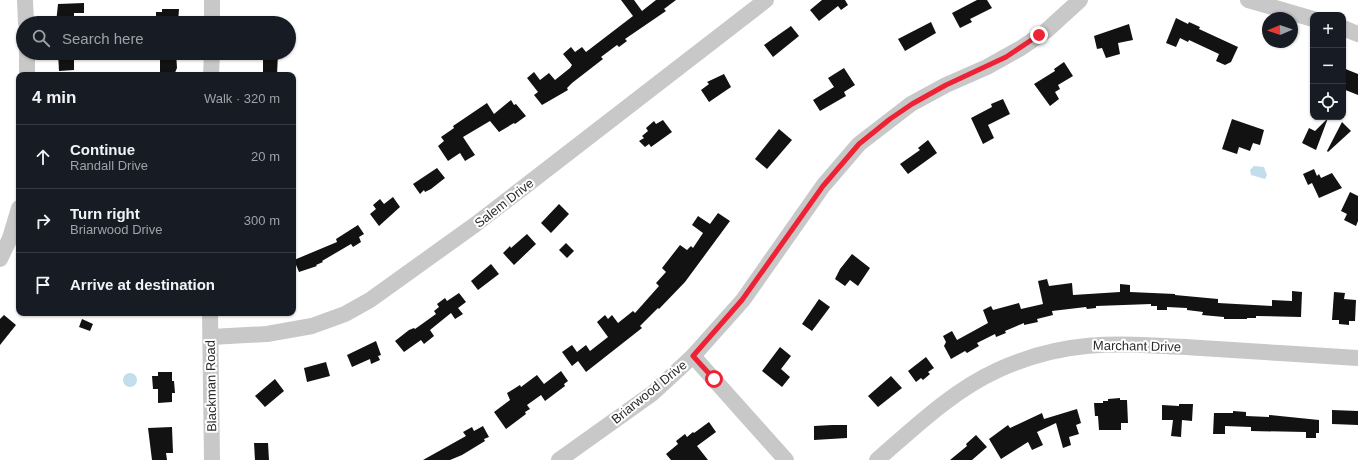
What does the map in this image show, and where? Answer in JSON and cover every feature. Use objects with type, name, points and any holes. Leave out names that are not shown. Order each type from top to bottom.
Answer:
[{"type":"street","points":[[25,0],[26,16]]},
{"type":"street","points":[[212,0],[212,16]]},
{"type":"street","name":"Salem Drive","points":[[210,337],[262,334],[312,326],[345,314],[370,300],[476,224],[766,0]]},
{"type":"street","name":"Briarwood Drive","points":[[560,460],[653,393],[693,356],[742,300],[823,186],[859,144],[890,119],[917,101],[946,85],[987,67],[1021,48],[1046,30],[1080,0]]},
{"type":"street","points":[[1248,0],[1310,18]]},
{"type":"street","points":[[1346,29],[1358,34]]},
{"type":"street","points":[[27,60],[27,72]]},
{"type":"street","points":[[211,72],[212,60]]},
{"type":"street","points":[[0,259],[10,238],[16,218]]},
{"type":"street","name":"Blackman Road","points":[[210,316],[212,460]]},
{"type":"street","name":"Marchant Drive","points":[[877,460],[930,414],[981,379],[1018,362],[1069,348],[1092,344],[1133,344],[1358,358]]},
{"type":"street","points":[[693,356],[786,460]]},
{"type":"water","points":[[1254,166],[1264,167],[1267,175],[1265,179],[1251,175],[1250,170]]},
{"type":"water","points":[[127,373],[133,373],[137,377],[137,383],[133,387],[127,387],[123,383],[123,377]]},
{"type":"building","points":[[621,0],[634,0],[642,11],[656,0],[676,0],[664,9],[666,11],[625,39],[627,41],[619,47],[617,45],[601,57],[603,59],[572,83],[567,88],[568,90],[542,105],[534,95],[538,92],[527,78],[534,72],[540,80],[549,73],[555,80],[572,65],[563,54],[571,47],[575,52],[582,47],[586,52],[633,16]]},
{"type":"building","points":[[822,0],[845,0],[848,5],[841,10],[838,6],[819,21],[810,10]]},
{"type":"building","points":[[977,0],[987,0],[992,8],[970,19],[972,22],[960,28],[952,13]]},
{"type":"building","points":[[84,3],[84,13],[74,13],[74,16],[57,16],[58,4]]},
{"type":"building","points":[[162,9],[179,9],[178,16],[156,16],[156,12],[162,12]]},
{"type":"building","points":[[1176,18],[1188,24],[1189,22],[1200,27],[1199,29],[1238,47],[1231,62],[1225,65],[1216,61],[1219,54],[1189,40],[1188,42],[1180,38],[1176,47],[1166,43]]},
{"type":"building","points":[[931,22],[936,33],[905,51],[898,39]]},
{"type":"building","points":[[1129,24],[1133,40],[1118,43],[1120,54],[1106,58],[1102,48],[1097,49],[1094,36]]},
{"type":"building","points":[[791,26],[799,36],[773,57],[764,45]]},
{"type":"building","points":[[58,60],[74,60],[74,70],[59,71]]},
{"type":"building","points":[[160,60],[176,60],[177,68],[175,72],[160,72]]},
{"type":"building","points":[[263,60],[278,60],[277,72],[263,72]]},
{"type":"building","points":[[1064,62],[1073,76],[1058,85],[1060,89],[1055,92],[1059,99],[1050,106],[1034,84],[1055,71],[1054,69]]},
{"type":"building","points":[[844,68],[855,85],[844,92],[846,96],[820,111],[813,100],[834,87],[828,78]]},
{"type":"building","points":[[1346,69],[1358,74],[1358,95],[1346,90]]},
{"type":"building","points":[[724,74],[731,87],[709,102],[701,90],[709,84],[707,82]]},
{"type":"building","points":[[1003,99],[1010,114],[988,125],[994,138],[983,144],[971,118],[992,107],[991,104]]},
{"type":"building","points":[[511,100],[514,105],[516,104],[526,116],[515,124],[514,123],[499,132],[490,121],[463,137],[475,155],[465,161],[460,153],[448,161],[438,146],[444,141],[441,137],[454,128],[453,126],[487,103],[494,114]]},
{"type":"building","points":[[1232,119],[1264,130],[1260,145],[1253,143],[1250,151],[1239,147],[1237,154],[1222,149]]},
{"type":"building","points":[[663,120],[672,132],[651,147],[649,144],[645,147],[639,141],[644,138],[642,136],[648,131],[646,128],[654,121],[656,124]]},
{"type":"building","points":[[1327,120],[1316,150],[1302,143],[1309,128],[1315,131]]},
{"type":"building","points":[[1342,122],[1351,131],[1328,152],[1327,151]]},
{"type":"building","points":[[779,129],[792,140],[767,169],[755,159]]},
{"type":"building","points":[[928,140],[937,153],[908,174],[900,164],[920,150],[918,148]]},
{"type":"building","points":[[437,168],[445,178],[431,189],[425,192],[424,190],[420,194],[413,184]]},
{"type":"building","points":[[1314,169],[1317,176],[1319,174],[1321,178],[1332,173],[1342,188],[1319,198],[1312,183],[1308,185],[1303,174]]},
{"type":"building","points":[[1350,192],[1358,196],[1358,221],[1356,226],[1344,220],[1347,214],[1341,211]]},
{"type":"building","points":[[393,197],[400,207],[379,226],[370,214],[376,209],[373,205],[380,199],[384,204]]},
{"type":"building","points":[[559,204],[569,214],[551,233],[541,223]]},
{"type":"building","points":[[718,213],[730,221],[685,282],[640,326],[642,328],[586,372],[578,361],[572,366],[562,352],[572,345],[577,352],[586,345],[590,351],[608,337],[597,322],[605,315],[608,319],[612,315],[618,323],[633,311],[635,313],[659,286],[656,283],[666,272],[662,268],[680,245],[687,250],[691,246],[693,248],[703,233],[692,225],[698,216],[710,224]]},
{"type":"building","points":[[358,225],[364,234],[359,237],[361,242],[353,247],[351,244],[322,261],[323,262],[316,265],[317,266],[299,272],[296,265],[296,259],[337,242],[336,239]]},
{"type":"building","points":[[527,234],[536,244],[514,265],[503,253]]},
{"type":"building","points":[[566,243],[574,251],[567,258],[559,250]]},
{"type":"building","points":[[852,254],[870,268],[858,286],[850,280],[845,286],[835,279],[840,269]]},
{"type":"building","points":[[491,264],[499,274],[478,290],[471,281]]},
{"type":"building","points":[[1047,279],[1049,286],[1072,283],[1073,295],[1120,292],[1120,284],[1130,285],[1130,292],[1175,294],[1218,299],[1218,303],[1272,306],[1272,300],[1292,301],[1292,291],[1302,292],[1301,317],[1256,316],[1256,318],[1247,319],[1224,319],[1224,317],[1202,315],[1203,312],[1187,310],[1187,308],[1167,307],[1167,310],[1157,310],[1157,306],[1151,306],[1151,304],[1096,306],[1096,308],[1087,309],[1086,307],[1052,311],[1053,315],[1037,319],[1038,322],[1024,325],[1024,323],[1005,331],[1006,333],[996,337],[995,334],[977,343],[979,346],[967,353],[965,351],[951,359],[944,346],[946,342],[943,336],[952,331],[957,340],[988,323],[983,310],[991,306],[993,310],[1019,303],[1021,309],[1043,304],[1038,281]]},
{"type":"building","points":[[1334,292],[1345,293],[1344,299],[1356,300],[1355,321],[1349,321],[1349,325],[1339,324],[1339,320],[1332,320]]},
{"type":"building","points":[[459,293],[466,302],[458,308],[463,314],[455,319],[451,313],[430,330],[434,336],[424,344],[421,340],[404,352],[395,341],[409,330],[415,329],[436,314],[434,311],[439,307],[437,304],[445,298],[447,301]]},
{"type":"building","points":[[819,299],[830,307],[812,331],[802,324]]},
{"type":"building","points":[[4,315],[16,325],[0,345],[0,319]]},
{"type":"building","points":[[82,319],[93,324],[90,331],[79,327]]},
{"type":"building","points":[[376,341],[381,355],[378,356],[380,360],[371,364],[370,359],[352,367],[347,355]]},
{"type":"building","points":[[780,347],[791,356],[781,369],[790,377],[782,387],[762,371]]},
{"type":"building","points":[[926,357],[934,368],[928,372],[930,374],[923,380],[921,378],[916,382],[908,371]]},
{"type":"building","points":[[326,362],[330,376],[307,382],[304,368]]},
{"type":"building","points":[[561,371],[568,381],[564,384],[565,386],[545,401],[541,395],[527,405],[530,409],[525,412],[526,414],[506,429],[494,412],[510,400],[507,393],[520,385],[521,387],[537,375],[544,384]]},
{"type":"building","points":[[158,372],[172,372],[172,381],[174,381],[175,393],[172,393],[172,402],[158,403],[158,389],[153,389],[152,376],[158,376]]},
{"type":"building","points":[[891,376],[902,388],[878,407],[868,396]]},
{"type":"building","points":[[275,379],[284,391],[265,407],[255,396]]},
{"type":"building","points":[[1120,398],[1120,400],[1127,400],[1128,423],[1121,423],[1121,430],[1099,430],[1098,416],[1095,416],[1094,403],[1103,403],[1103,401],[1108,401],[1108,399]]},
{"type":"building","points":[[1179,404],[1193,404],[1192,421],[1182,420],[1181,437],[1171,436],[1173,420],[1162,420],[1162,405],[1179,406]]},
{"type":"building","points":[[1077,409],[1081,423],[1076,425],[1079,434],[1069,437],[1071,445],[1063,448],[1056,423],[1037,432],[1043,445],[1032,450],[1028,442],[1001,459],[989,439],[1008,425],[1010,428],[1042,413],[1044,419]]},
{"type":"building","points":[[1332,410],[1358,411],[1358,425],[1332,424]]},
{"type":"building","points":[[1233,411],[1246,412],[1246,416],[1269,417],[1269,415],[1319,420],[1319,433],[1316,433],[1316,438],[1306,438],[1306,432],[1251,431],[1251,427],[1225,426],[1225,434],[1213,434],[1214,413],[1233,413]]},
{"type":"building","points":[[709,422],[716,432],[697,446],[708,460],[671,460],[666,454],[678,444],[676,441],[685,434],[687,437],[693,432],[694,433]]},
{"type":"building","points":[[847,425],[847,438],[814,440],[814,426]]},
{"type":"building","points":[[483,426],[489,437],[462,455],[450,460],[423,460],[466,436],[463,432],[472,427],[474,431]]},
{"type":"building","points":[[172,427],[173,453],[166,453],[167,460],[152,460],[148,428]]},
{"type":"building","points":[[976,435],[987,447],[972,460],[950,460],[967,446],[966,444]]},
{"type":"building","points":[[254,443],[268,443],[269,460],[255,460]]},
{"type":"route","points":[[714,379],[693,356],[718,330],[742,300],[828,179],[851,152],[890,119],[912,104],[946,85],[1006,57],[1039,35]]}]
